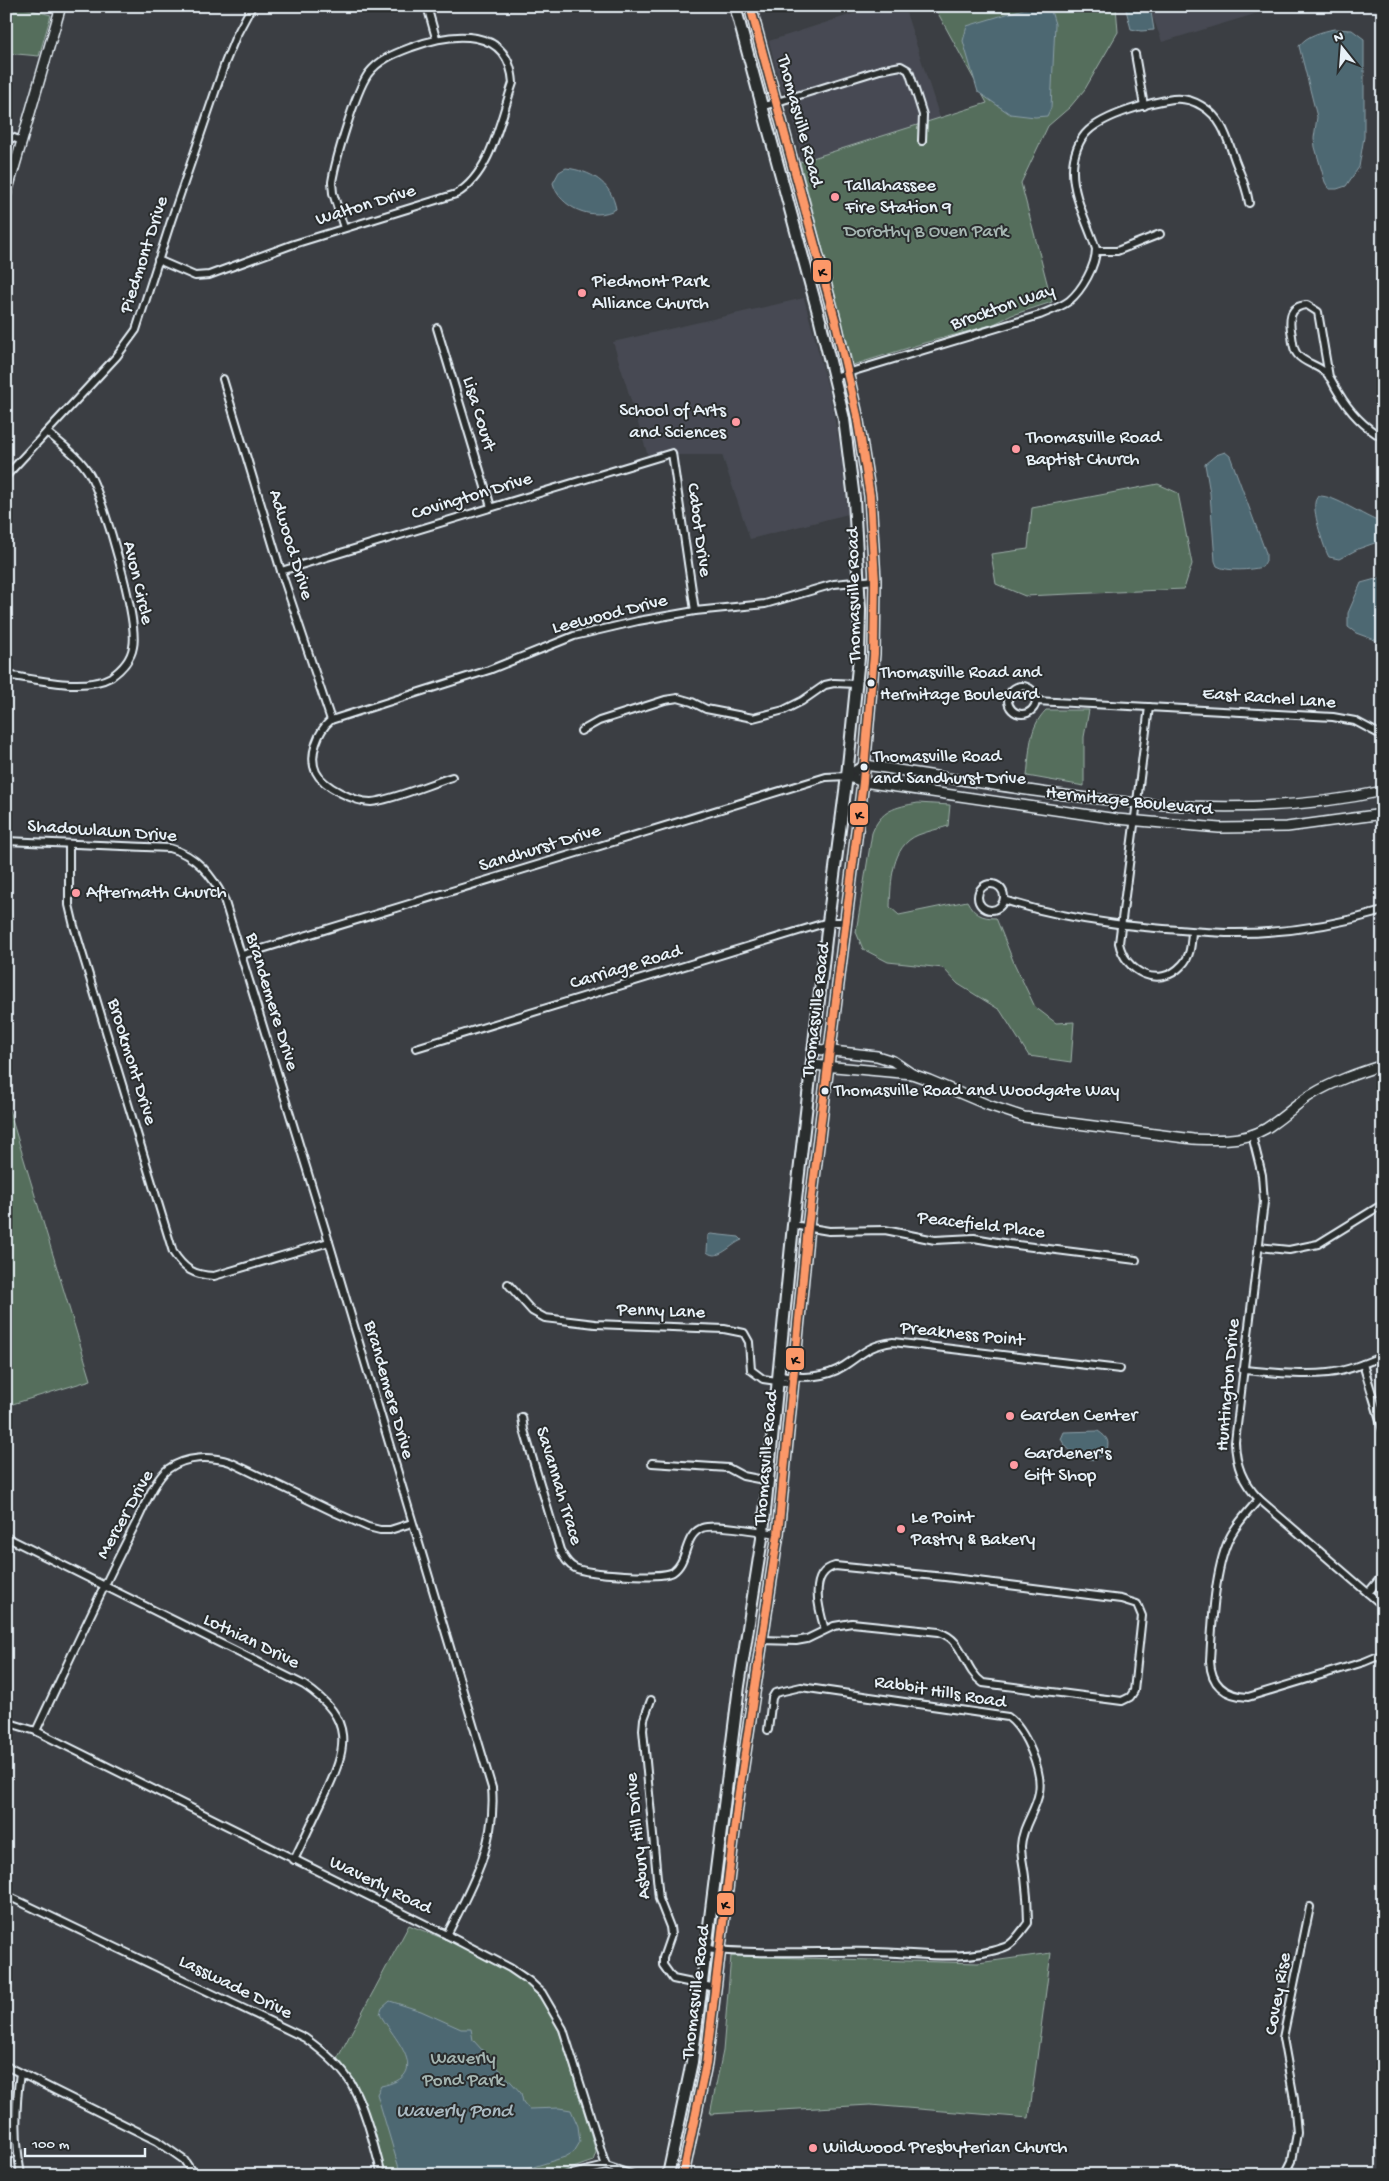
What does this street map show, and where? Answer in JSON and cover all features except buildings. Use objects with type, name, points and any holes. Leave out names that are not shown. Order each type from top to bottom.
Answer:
[{"type":"main road","name":"Thomasville Road","points":[[668,2175],[685,2102],[731,1744],[763,1532],[794,1225],[828,922],[847,776],[860,642],[859,580],[844,419],[735,6]]},
{"type":"main road","name":"Thomasville Road","points":[[683,2175],[706,2064],[745,1746],[778,1534],[808,1227],[865,765],[874,654],[875,580],[870,496],[849,372],[750,6]]},
{"type":"main road","points":[[782,180],[796,176]]},
{"type":"main road","points":[[806,270],[821,266]]},
{"type":"main road","points":[[746,1638],[761,1640]]},
{"type":"main road","points":[[731,1744],[745,1746]]},
{"type":"main road","points":[[718,1844],[732,1847]]},
{"type":"street","points":[[6,196],[61,6]]},
{"type":"street","name":"Piedmont Drive","points":[[6,476],[117,356],[136,330],[225,63],[236,36],[252,6]]},
{"type":"street","points":[[344,228],[333,193],[332,182],[358,96],[368,74],[382,60],[436,38],[427,6]]},
{"type":"street","name":"Walton Drive","points":[[158,260],[190,274],[209,275],[294,244],[464,190],[477,177],[486,161],[513,83],[512,76],[503,54],[494,45],[481,38],[436,38]]},
{"type":"street","points":[[1135,54],[1144,106]]},
{"type":"street","points":[[761,107],[880,70],[901,66],[908,70],[910,74],[923,115],[922,141]]},
{"type":"street","points":[[1160,234],[1117,250],[1097,251],[1074,182],[1073,169],[1083,136],[1096,125],[1144,106],[1174,99],[1184,100],[1203,107],[1215,116],[1226,133],[1246,187],[1249,203]]},
{"type":"street","points":[[6,135],[22,141]]},
{"type":"street","name":"Brockton Way","points":[[834,377],[1040,315],[1068,302],[1086,278],[1097,251]]},
{"type":"street","points":[[1330,377],[1318,312],[1308,305],[1296,308],[1290,315],[1289,323],[1294,349],[1302,359],[1315,364],[1330,377],[1349,409],[1362,423],[1383,438]]},
{"type":"street","name":"Lisa Court","points":[[437,328],[491,507]]},
{"type":"street","name":"Adwood Drive","points":[[223,379],[281,571],[331,720]]},
{"type":"street","name":"Avon Circle","points":[[6,674],[40,680],[89,684],[104,680],[119,670],[128,659],[133,648],[133,622],[128,599],[96,489],[82,464],[47,432]]},
{"type":"street","name":"Covington Drive","points":[[281,571],[672,453]]},
{"type":"street","name":"Cabot Drive","points":[[672,453],[695,611]]},
{"type":"street","name":"Leewood Drive","points":[[331,720],[489,670],[574,636],[638,620],[695,611],[764,604],[834,584],[859,580],[875,580]]},
{"type":"street","points":[[581,731],[599,721],[665,700],[685,700],[706,709],[753,718],[784,710],[802,701],[824,685],[834,683],[857,684]]},
{"type":"street","points":[[1021,686],[1030,688],[1034,692],[1036,701],[1032,710],[1023,714],[1012,709],[1008,700],[1012,691],[1021,686]]},
{"type":"street","name":"East Rachel Lane","points":[[1036,701],[1333,717],[1355,721],[1383,738],[1383,749]]},
{"type":"street","points":[[1150,707],[1119,943],[1121,954],[1128,964],[1138,972],[1148,976],[1167,974],[1182,964],[1190,952],[1192,932]]},
{"type":"street","points":[[331,720],[325,725],[317,739],[314,762],[319,777],[338,792],[362,801],[372,802],[452,777]]},
{"type":"street","points":[[847,776],[865,765]]},
{"type":"street","name":"Hermitage Boulevard","points":[[865,765],[1138,803],[1230,807],[1264,806],[1307,803],[1383,792]]},
{"type":"street","name":"Hermitage Boulevard","points":[[847,776],[863,782],[1135,821],[1220,828],[1256,829],[1328,823],[1383,814]]},
{"type":"street","name":"Sandhurst Drive","points":[[242,955],[826,777],[847,776]]},
{"type":"street","name":"Shadowlawn Drive","points":[[6,841],[170,848],[184,852],[193,859]]},
{"type":"street","name":"Brookmont Drive","points":[[69,844],[69,905],[76,936],[173,1252],[187,1270],[199,1275],[214,1276],[329,1242]]},
{"type":"street","name":"Brandemere Drive","points":[[193,859],[214,880],[224,899],[490,1779],[493,1802],[491,1832],[484,1859],[447,1935]]},
{"type":"street","points":[[993,884],[1001,888],[1004,900],[998,908],[989,910],[981,906],[978,894],[983,886],[993,884]]},
{"type":"street","points":[[1004,900],[1054,915],[1122,925],[1192,932],[1249,934],[1286,931],[1330,924],[1383,911]]},
{"type":"street","name":"Carriage Road","points":[[416,1048],[828,922],[845,922]]},
{"type":"street","points":[[815,1049],[877,1056],[893,1061],[912,1074]]},
{"type":"street","points":[[813,1065],[912,1074],[988,1105],[1033,1119],[1193,1139],[1233,1140],[1252,1135],[1273,1124],[1298,1104],[1346,1076],[1383,1065]]},
{"type":"street","name":"Huntington Drive","points":[[1252,1135],[1264,1189],[1243,1370],[1236,1455],[1244,1481],[1259,1499],[1383,1606]]},
{"type":"street","points":[[1258,1247],[1289,1250],[1318,1244],[1383,1204]]},
{"type":"street","name":"Peacefield Place","points":[[794,1225],[830,1231],[885,1230],[935,1240],[974,1238],[1136,1260]]},
{"type":"street","name":"Penny Lane","points":[[508,1284],[532,1311],[545,1318],[595,1324],[724,1330],[744,1333],[749,1342],[751,1370],[763,1379],[778,1378],[792,1380]]},
{"type":"street","name":"Preakness Point","points":[[792,1380],[812,1378],[830,1373],[844,1366],[866,1349],[878,1344],[893,1342],[1120,1369]]},
{"type":"street","points":[[1243,1370],[1320,1374],[1338,1372],[1383,1356]]},
{"type":"street","points":[[1363,1364],[1383,1430]]},
{"type":"street","name":"Savannah Trace","points":[[522,1417],[524,1430],[560,1550],[566,1561],[573,1567],[588,1572],[666,1575],[678,1568],[693,1534],[700,1529],[713,1526],[778,1534]]},
{"type":"street","name":"Mercer Drive","points":[[36,1731],[104,1586],[163,1475],[178,1464],[193,1459],[219,1459],[230,1462],[336,1513],[380,1530],[390,1530],[412,1523]]},
{"type":"street","points":[[652,1463],[728,1468],[743,1476],[769,1482]]},
{"type":"street","points":[[1259,1499],[1239,1522],[1229,1539],[1220,1566],[1210,1661],[1210,1670],[1216,1684],[1230,1695],[1248,1697],[1381,1655],[1383,1663]]},
{"type":"street","name":"Lothian Drive","points":[[6,1536],[304,1685],[331,1708],[341,1727],[342,1753],[336,1772],[294,1860]]},
{"type":"street","points":[[761,1640],[796,1641],[807,1639],[824,1630],[852,1623],[939,1632],[950,1636],[957,1644],[975,1678],[983,1683],[1122,1701],[1134,1691],[1142,1616],[1137,1604],[1121,1599],[945,1577],[835,1566],[826,1569],[821,1574],[818,1607],[824,1630]]},
{"type":"street","points":[[1368,1593],[1383,1575]]},
{"type":"street","name":"Rabbit Hills Road","points":[[706,1949],[782,1953],[874,1952],[959,1954],[990,1952],[1007,1946],[1028,1923],[1027,1892],[1021,1848],[1023,1831],[1039,1792],[1038,1775],[1026,1737],[1008,1717],[801,1687],[775,1693],[772,1698],[768,1730]]},
{"type":"street","name":"Asbury Hill Drive","points":[[651,1700],[644,1719],[643,1730],[659,1898],[670,1927],[671,1935],[663,1958],[663,1964],[673,1979],[716,1988]]},
{"type":"street","name":"Waverly Road","points":[[6,1722],[36,1731],[447,1935],[510,1968],[529,1981],[542,1993],[563,2029],[606,2166]]},
{"type":"street","name":"Lasswade Drive","points":[[6,1895],[305,2038],[322,2050],[353,2085],[365,2116],[382,2175]]},
{"type":"street","name":"Covey Rise","points":[[1285,2175],[1292,2161],[1297,2133],[1294,2099],[1283,2038],[1310,1907]]},
{"type":"street","points":[[6,2066],[157,2141],[184,2160],[194,2175]]},
{"type":"street","points":[[20,2073],[17,2093],[16,2149],[21,2175]]},
{"type":"street","points":[[568,2175],[606,2166],[633,2175]]},
{"type":"shaded area","points":[[877,6],[904,6],[940,118],[800,162],[798,137],[788,92],[781,90],[769,41]]},
{"type":"shaded area","points":[[1149,6],[1281,6],[1162,42]]},
{"type":"shaded area","name":"School of Arts and Sciences","points":[[804,298],[830,395],[841,454],[848,514],[750,539],[722,455],[676,455],[675,448],[648,456],[613,342]]},
{"type":"green space","points":[[6,6],[30,6],[25,8],[51,15],[39,56],[6,53]]},
{"type":"green space","name":"Dorothy B Oven Park","points":[[934,6],[1116,6],[1118,32],[1085,89],[1070,107],[1048,126],[1021,183],[1052,302],[1012,315],[992,325],[924,343],[853,365],[800,162],[987,103]]},
{"type":"green space","points":[[1158,484],[1178,493],[1192,564],[1184,589],[1025,596],[996,584],[991,554],[1028,549],[1032,508]]},
{"type":"green space","points":[[1046,710],[1089,710],[1084,737],[1084,786],[1027,776],[1033,732],[1040,717]]},
{"type":"green space","points":[[918,803],[950,805],[948,826],[918,835],[902,847],[892,876],[890,907],[899,915],[967,901],[972,909],[979,914],[996,918],[1014,963],[1035,1007],[1056,1023],[1074,1022],[1071,1062],[1029,1056],[1000,1010],[958,984],[943,968],[888,962],[863,949],[856,932],[872,833],[884,814],[902,806]]},
{"type":"green space","points":[[6,1100],[91,1380],[6,1406]]},
{"type":"green space","name":"Waverly Pond Park","points":[[409,1925],[461,1946],[496,1963],[526,1984],[538,1996],[551,2015],[564,2046],[596,2152],[593,2161],[553,2175],[385,2175],[362,2099],[347,2072],[337,2059]]},
{"type":"green space","points":[[1051,1953],[1029,2118],[870,2105],[710,2114],[723,2051],[731,1956],[978,1963]]},
{"type":"water","points":[[1033,6],[1051,11],[1055,24],[1051,108],[1047,116],[1035,117],[1010,114],[978,92],[963,41],[967,26]]},
{"type":"water","points":[[1125,6],[1150,6],[1154,30],[1141,31],[1131,29]]},
{"type":"water","points":[[1334,29],[1352,30],[1364,39],[1364,137],[1359,167],[1346,186],[1329,189],[1325,182],[1315,147],[1314,138],[1317,117],[1299,46],[1310,37]]},
{"type":"water","points":[[566,168],[584,172],[599,180],[610,192],[616,209],[598,214],[588,213],[570,206],[562,199],[553,183],[559,172]]},
{"type":"water","points":[[1225,452],[1230,456],[1266,553],[1266,561],[1262,567],[1233,570],[1217,566],[1215,561],[1210,493],[1205,464],[1216,455]]},
{"type":"water","points":[[1318,496],[1333,499],[1383,523],[1383,540],[1358,549],[1339,559],[1329,557],[1317,522],[1315,502]]},
{"type":"water","points":[[1383,577],[1383,643],[1356,633],[1348,627],[1348,613],[1361,583]]},
{"type":"water","points":[[708,1235],[739,1237],[742,1240],[720,1254],[711,1255],[707,1252]]},
{"type":"water","points":[[1098,1431],[1106,1438],[1108,1445],[1106,1453],[1094,1460],[1075,1454],[1061,1439],[1064,1432]]},
{"type":"water","name":"Waverly Pond","points":[[390,2001],[421,2011],[461,2029],[471,2029],[473,2040],[521,2093],[523,2102],[529,2109],[559,2108],[571,2110],[578,2126],[580,2142],[574,2152],[565,2157],[508,2175],[401,2175],[377,2094],[381,2086],[397,2081],[405,2074],[408,2065],[400,2045],[380,2014],[382,2008]]},
{"type":"transit line","name":"K","points":[[683,2175],[706,2064],[738,1799],[778,1534],[808,1227],[863,782],[874,654],[875,580],[870,496],[857,415],[836,323],[750,6]]},
{"type":"place","name":"Tallahassee Fire Station 9","points":[[835,197]]},
{"type":"place","name":"Piedmont Park Alliance Church","points":[[582,293]]},
{"type":"place","name":"School of Arts and Sciences","points":[[736,422]]},
{"type":"place","name":"Thomasville Road Baptist Church","points":[[1016,449]]},
{"type":"place","name":"Thomasville Road and Hermitage Boulevard","points":[[871,683]]},
{"type":"place","name":"Thomasville Road and Sandhurst Drive","points":[[864,767]]},
{"type":"place","name":"Aftermath Church","points":[[76,893]]},
{"type":"place","name":"Thomasville Road and Woodgate Way","points":[[825,1091]]},
{"type":"place","name":"Garden Center","points":[[1010,1416]]},
{"type":"place","name":"Gardener's Gift Shop","points":[[1014,1465]]},
{"type":"place","name":"Le Point Pastry & Bakery","points":[[901,1529]]},
{"type":"place","name":"Wildwood Presbyterian Church","points":[[813,2148]]}]
